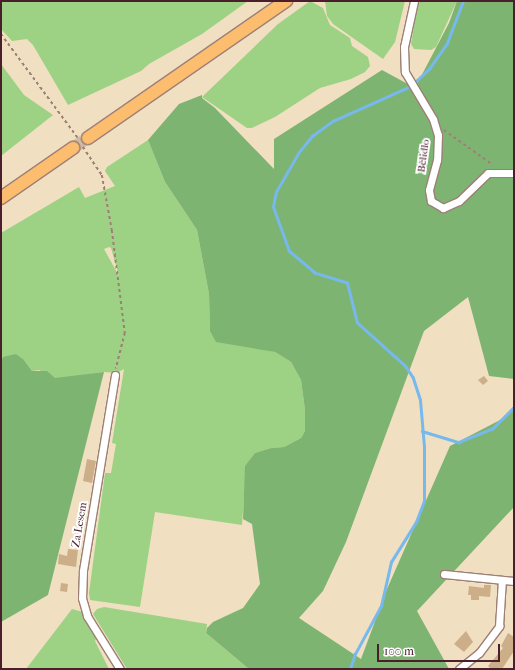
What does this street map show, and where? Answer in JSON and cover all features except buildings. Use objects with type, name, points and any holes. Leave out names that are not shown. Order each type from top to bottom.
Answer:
[{"type":"main road","points":[[88,138],[286,1]]},
{"type":"main road","points":[[1,198],[73,148]]},
{"type":"street","name":"Bělidlo","points":[[414,1],[404,47],[405,72],[432,119],[438,135],[437,160],[429,190],[431,201],[443,208],[459,201],[488,173],[501,171],[514,173]]},
{"type":"street","name":"Za Lesem","points":[[115,375],[83,571],[82,598],[87,616],[120,669]]},
{"type":"street","points":[[444,574],[514,581]]},
{"type":"street","points":[[459,669],[479,653],[499,626],[502,580]]},
{"type":"path","points":[[1,34],[57,111]]},
{"type":"path","points":[[432,119],[455,139],[501,171]]},
{"type":"path","points":[[102,175],[125,333],[115,375]]},
{"type":"green space","points":[[1,1],[248,1],[202,34],[149,64],[141,71],[68,105],[33,45],[27,39],[12,41],[1,29]]},
{"type":"green space","points":[[310,1],[323,8],[330,25],[350,38],[352,46],[368,57],[370,66],[365,72],[351,79],[320,88],[275,117],[252,128],[247,128],[202,97],[278,24]]},
{"type":"green space","points":[[325,1],[405,1],[395,42],[383,59],[333,24],[327,16]]},
{"type":"green space","points":[[418,1],[457,1],[436,47],[431,50],[414,49],[411,44]]},
{"type":"green space","points":[[457,1],[514,1],[514,379],[489,376],[468,297],[424,331],[346,542],[323,591],[299,618],[361,659],[387,589],[450,446],[502,419],[514,406],[514,507],[417,611],[449,669],[249,669],[206,633],[207,628],[213,622],[243,608],[260,584],[252,524],[243,519],[245,466],[255,453],[271,448],[284,447],[301,438],[305,431],[305,410],[301,380],[291,362],[275,352],[216,342],[210,331],[209,294],[197,230],[165,182],[148,140],[179,104],[202,95],[202,98],[215,108],[274,169],[274,139],[382,70],[415,88],[449,23]]},
{"type":"green space","points":[[1,64],[24,95],[53,115],[1,156]]},
{"type":"green space","points":[[148,140],[165,182],[197,230],[209,294],[210,331],[275,352],[291,362],[301,380],[305,410],[305,431],[301,438],[284,447],[271,448],[255,453],[246,466],[242,525],[155,512],[140,607],[90,600],[89,593],[105,473],[111,473],[116,444],[112,443],[124,369],[117,373],[104,372],[55,379],[39,370],[32,371],[24,360],[3,357],[1,361],[1,233],[79,187],[85,198],[115,186],[105,171],[107,167]],"holes":[[[109,247],[111,248],[119,276],[104,249]]]},
{"type":"green space","points":[[16,354],[24,360],[32,371],[47,371],[55,378],[104,372],[48,595],[1,622],[1,361],[3,357]]},
{"type":"green space","points":[[104,607],[207,624],[206,633],[249,669],[127,669],[93,614],[97,609]]},
{"type":"green space","points":[[72,609],[83,612],[97,637],[95,641],[109,669],[26,669]]},
{"type":"waterway","points":[[414,83],[429,69],[447,43],[463,1]]},
{"type":"waterway","points":[[350,669],[355,654],[381,606],[391,562],[416,522],[424,501],[424,447],[420,400],[413,378],[405,366],[357,323],[347,283],[315,273],[289,251],[273,207],[276,192],[299,152],[312,136],[333,121],[411,86]]},
{"type":"waterway","points":[[422,431],[459,442],[492,429],[514,407]]},
{"type":"tunnel","points":[[73,148],[88,138]]}]
